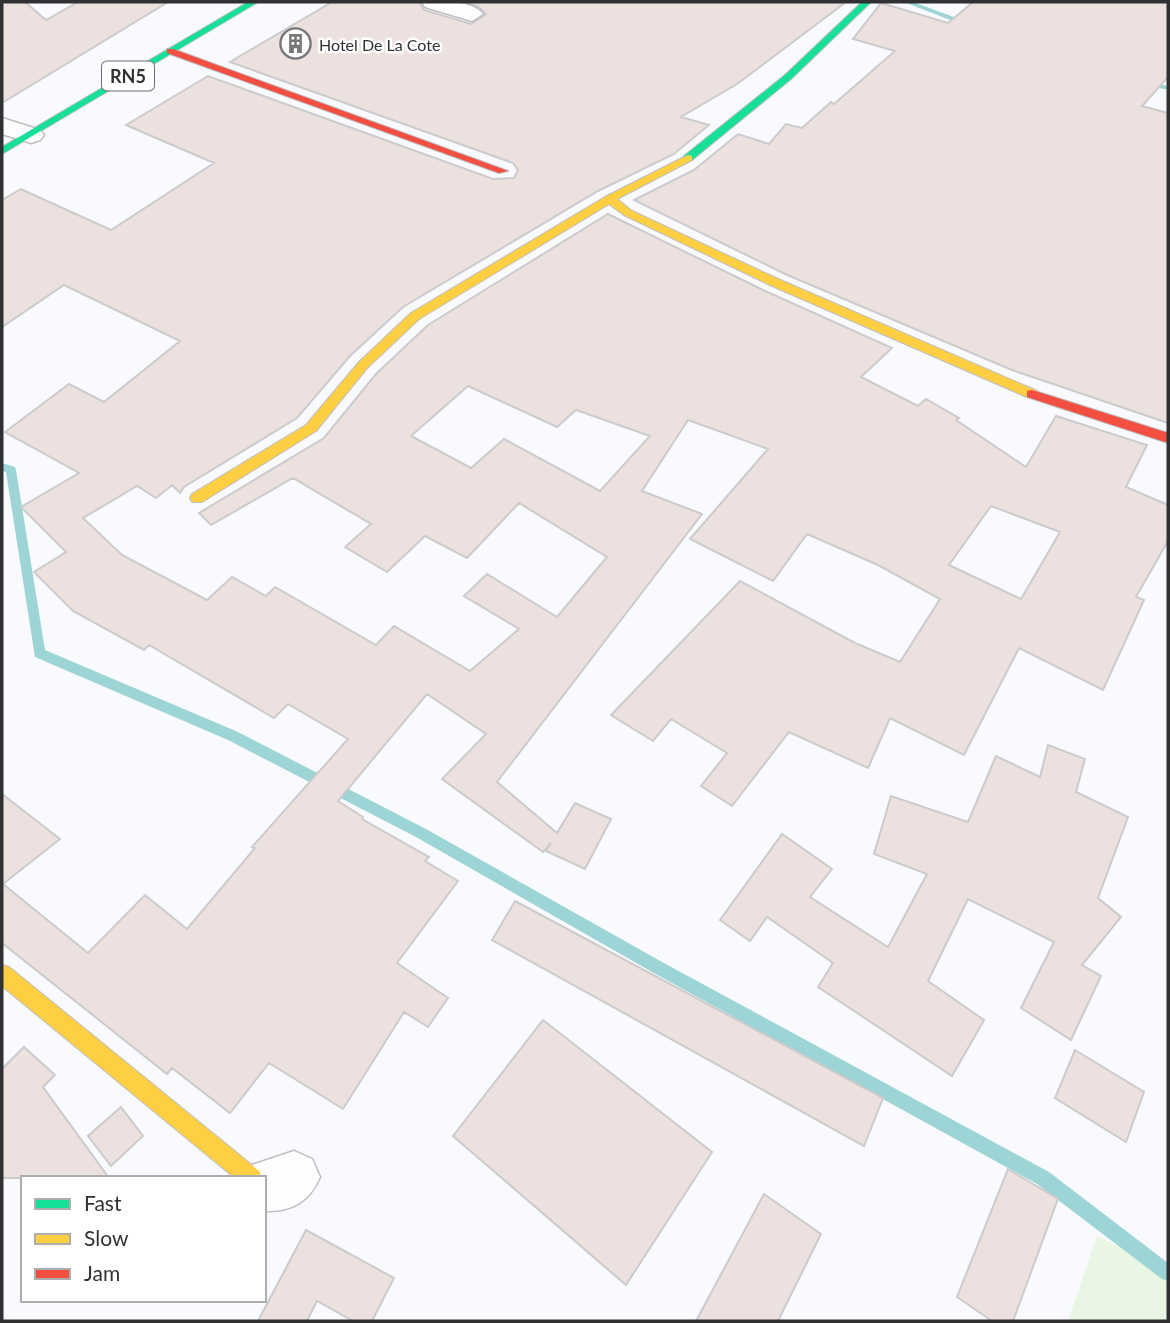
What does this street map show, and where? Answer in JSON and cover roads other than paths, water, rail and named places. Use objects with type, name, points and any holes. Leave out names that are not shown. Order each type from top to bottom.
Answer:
[{"type":"main road","name":"RN5","points":[[2,151],[254,2]]},
{"type":"main road","points":[[197,498],[311,428],[363,365],[415,316],[609,199],[684,162],[788,77],[867,2]]},
{"type":"main road","points":[[170,51],[503,171]]},
{"type":"main road","points":[[609,199],[628,213],[774,282],[1023,390],[1168,438]]},
{"type":"main road","points":[[2,974],[265,1176]]},
{"type":"street","points":[[432,2],[472,14]]},
{"type":"street","points":[[2,127],[31,135]]},
{"type":"waterway","points":[[907,2],[966,23]]},
{"type":"waterway","points":[[1145,82],[1168,88]]},
{"type":"waterway","points":[[2,467],[11,470],[39,653],[233,736],[421,833],[657,967],[1043,1178],[1168,1273]]},
{"type":"place","name":"Hotel De La Cote","points":[[296,44]]}]
